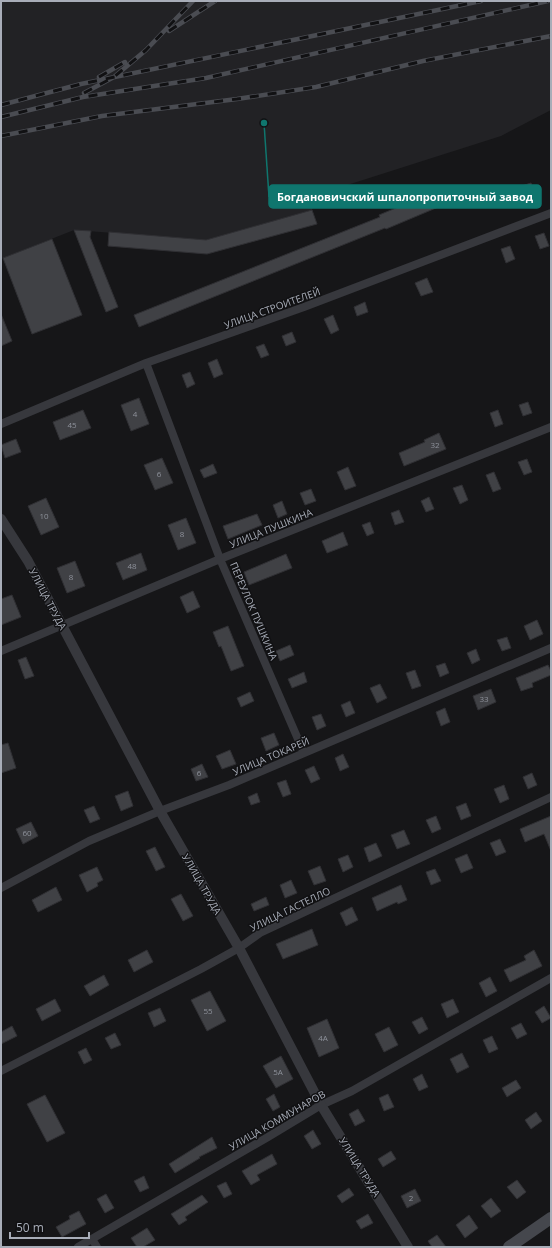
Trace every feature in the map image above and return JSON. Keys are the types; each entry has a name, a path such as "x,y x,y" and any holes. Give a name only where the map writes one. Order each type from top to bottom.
{"main road":[{"path":"509,1247 551,1218"}],"street":[{"name":"УЛИЦА СТРОИТЕЛЕЙ","path":"1,424 146,363 304,307 551,213"},
{"name":"ПЕРЕУЛОК ПУШКИНА","path":"146,363 220,559 304,753"},
{"name":"УЛИЦА ПУШКИНА","path":"1,651 220,559 551,427"},
{"name":"УЛИЦА ТРУДА","path":"1,519 28,561 160,811 239,948 321,1104 408,1247"},
{"name":"УЛИЦА ТОКАРЕЙ","path":"1,888 89,841 160,811 229,785 551,648"},
{"name":"УЛИЦА ГАСТЕЛЛО","path":"1,1071 80,1032 239,948 260,934 551,797"},
{"name":"УЛИЦА КОММУНАРОВ","path":"78,1247 268,1137 321,1104 352,1091 551,978"},
{"path":"92,1239 97,1247"}],"shaded area":[{"path":"1,1 551,1 551,110 501,136 319,194 312,210 206,240 74,230 1,259"}],"building":[{"path":"531,183 536,196 514,204 509,190"},
{"path":"437,191 443,205 139,327 134,315 380,217 379,215"},
{"path":"312,210 317,224 207,254 108,246 109,232 206,240"},
{"path":"74,230 91,231 90,237 118,307 106,312"},
{"path":"544,233 549,246 540,249 535,236"},
{"path":"52,239 82,315 32,334 3,258"},
{"path":"510,246 515,259 506,263 501,249"},
{"path":"427,278 433,292 421,296 415,283"},
{"path":"365,302 368,312 357,316 354,307"},
{"path":"1,314 12,341 1,346"},
{"path":"333,315 339,330 331,334 324,319"},
{"path":"292,332 296,342 286,346 282,336"},
{"path":"264,344 269,355 261,358 256,347"},
{"path":"217,359 223,374 214,378 208,363"},
{"path":"190,372 195,384 187,388 182,375"},
{"path":"139,398 149,424 131,431 121,405"},
{"path":"528,402 532,413 523,416 519,405"},
{"path":"83,410 91,428 60,440 53,422"},
{"path":"498,410 503,424 495,427 490,413"},
{"path":"439,433 446,449 404,466 399,453 425,442 424,440"},
{"path":"16,439 21,452 5,458 1,445"},
{"path":"162,458 173,483 155,490 144,465"},
{"path":"527,459 532,472 524,475 518,462"},
{"path":"213,464 217,473 204,478 200,470"},
{"path":"348,467 356,486 345,490 337,472"},
{"path":"494,472 501,489 493,492 486,475"},
{"path":"462,485 468,500 460,504 453,488"},
{"path":"311,489 316,501 305,505 300,493"},
{"path":"429,497 434,509 426,512 421,501"},
{"path":"46,498 59,527 41,535 28,506"},
{"path":"282,501 287,514 278,518 273,505"},
{"path":"399,510 404,522 395,525 391,513"},
{"path":"257,514 262,525 228,539 223,526"},
{"path":"186,518 196,543 178,550 168,525"},
{"path":"370,522 374,533 367,536 362,525"},
{"path":"343,532 348,545 327,553 322,541"},
{"path":"141,553 147,570 123,580 116,563"},
{"path":"286,554 292,568 249,585 244,572"},
{"path":"75,561 85,586 67,593 57,568"},
{"path":"193,591 200,607 187,613 180,597"},
{"path":"12,595 21,617 1,625 1,599"},
{"path":"537,620 543,634 530,640 524,626"},
{"path":"228,626 244,666 231,671 221,646 219,647 213,632"},
{"path":"507,637 511,648 502,651 497,640"},
{"path":"290,645 294,655 280,661 276,651"},
{"path":"476,649 480,660 472,664 467,653"},
{"path":"26,657 34,676 25,679 18,660"},
{"path":"445,663 449,673 440,677 436,666"},
{"path":"548,665 551,675 532,683 533,687 521,691 516,678"},
{"path":"415,670 421,686 412,689 406,673"},
{"path":"304,672 307,682 292,688 288,679"},
{"path":"380,684 387,698 377,703 370,688"},
{"path":"491,689 496,702 478,710 473,696"},
{"path":"250,692 254,701 241,707 237,698"},
{"path":"350,701 355,713 346,717 341,705"},
{"path":"445,708 450,722 441,726 436,712"},
{"path":"321,714 326,726 317,730 312,717"},
{"path":"274,733 279,745 266,751 261,738"},
{"path":"8,743 16,768 1,773 1,745"},
{"path":"230,750 236,764 222,769 216,756"},
{"path":"343,754 349,767 340,771 335,758"},
{"path":"202,764 208,777 196,781 191,769"},
{"path":"314,766 320,779 311,783 305,770"},
{"path":"532,773 537,785 528,789 523,777"},
{"path":"286,780 291,794 283,797 277,783"},
{"path":"504,785 509,799 500,803 494,789"},
{"path":"128,791 133,806 121,811 115,796"},
{"path":"257,793 260,802 251,805 248,797"},
{"path":"466,803 471,816 461,820 456,807"},
{"path":"94,806 100,819 90,823 84,810"},
{"path":"436,816 441,829 432,833 426,820"},
{"path":"551,816 551,851 544,834 525,842 520,829"},
{"path":"31,822 38,836 23,844 16,829"},
{"path":"404,830 410,844 397,849 391,835"},
{"path":"500,839 506,852 496,856 490,843"},
{"path":"376,843 382,856 369,862 364,848"},
{"path":"155,847 165,867 156,871 146,851"},
{"path":"467,854 473,868 461,873 455,859"},
{"path":"348,855 353,867 343,872 338,859"},
{"path":"320,866 326,881 314,885 308,871"},
{"path":"97,867 103,880 97,883 98,886 87,892 79,875"},
{"path":"435,869 441,881 431,885 426,872"},
{"path":"291,880 297,893 285,898 280,885"},
{"path":"401,885 407,900 398,904 397,902 377,911 372,898"},
{"path":"56,887 62,900 38,912 32,900"},
{"path":"181,894 193,916 183,921 171,899"},
{"path":"266,897 269,905 254,911 251,904"},
{"path":"352,907 358,920 346,926 340,913"},
{"path":"312,929 318,945 283,959 276,944"},
{"path":"147,950 153,962 134,972 128,960"},
{"path":"534,950 542,966 510,982 504,970 526,960 524,956"},
{"path":"104,975 109,985 90,996 84,986"},
{"path":"490,977 497,991 486,997 479,983"},
{"path":"210,991 226,1021 207,1031 191,1000"},
{"path":"55,999 61,1011 42,1021 36,1009"},
{"path":"453,999 459,1012 447,1018 441,1004"},
{"path":"544,1006 551,1018 542,1023 535,1012"},
{"path":"160,1008 166,1021 154,1027 148,1013"},
{"path":"422,1017 428,1029 419,1034 412,1022"},
{"path":"327,1019 339,1048 319,1057 307,1028"},
{"path":"521,1023 527,1034 517,1039 511,1028"},
{"path":"12,1026 17,1036 1,1044 1,1032"},
{"path":"389,1027 398,1045 384,1052 375,1034"},
{"path":"115,1033 121,1045 111,1049 105,1038"},
{"path":"492,1036 498,1049 489,1053 483,1040"},
{"path":"86,1048 92,1060 84,1064 78,1052"},
{"path":"462,1053 469,1067 457,1073 450,1059"},
{"path":"281,1056 293,1079 276,1088 263,1066"},
{"path":"422,1074 428,1087 419,1091 413,1079"},
{"path":"516,1080 521,1088 507,1097 502,1088"},
{"path":"274,1094 280,1107 273,1111 266,1099"},
{"path":"388,1094 394,1107 384,1111 379,1098"},
{"path":"45,1095 65,1133 47,1142 27,1104"},
{"path":"358,1109 365,1121 355,1126 349,1114"},
{"path":"536,1112 542,1121 531,1129 525,1120"},
{"path":"313,1130 321,1144 312,1149 304,1136"},
{"path":"212,1137 217,1148 199,1157 200,1158 175,1173 169,1164"},
{"path":"391,1151 396,1159 383,1167 378,1159"},
{"path":"272,1154 277,1164 257,1175 260,1180 251,1185 242,1171"},
{"path":"144,1176 149,1188 140,1192 134,1181"},
{"path":"517,1180 526,1192 517,1199 507,1187"},
{"path":"226,1182 232,1194 224,1198 217,1186"},
{"path":"349,1188 354,1195 342,1203 337,1196"},
{"path":"415,1189 421,1201 407,1208 401,1196"},
{"path":"106,1194 114,1208 105,1213 97,1199"},
{"path":"202,1195 208,1202 185,1217 187,1220 179,1225 171,1214"},
{"path":"491,1198 501,1211 491,1218 481,1206"},
{"path":"79,1211 86,1224 62,1237 56,1227 70,1219 69,1216"},
{"path":"368,1214 373,1223 361,1229 356,1221"},
{"path":"469,1215 478,1228 465,1238 456,1225"},
{"path":"147,1228 155,1240 143,1247 137,1247 131,1238"},
{"path":"437,1235 446,1247 432,1247 428,1241"}],"railway":[{"path":"84,93 114,77 146,50 193,1"},
{"path":"169,31 215,1"},
{"path":"1,105 81,84 481,1"},
{"path":"1,117 83,97 206,78 548,1"},
{"path":"1,136 102,116 237,99 316,87 423,61 551,36"},
{"path":"99,77 125,62"}],"place":[{"name":"Богдановичский шпалопропиточный завод","path":"264,123"}]}
